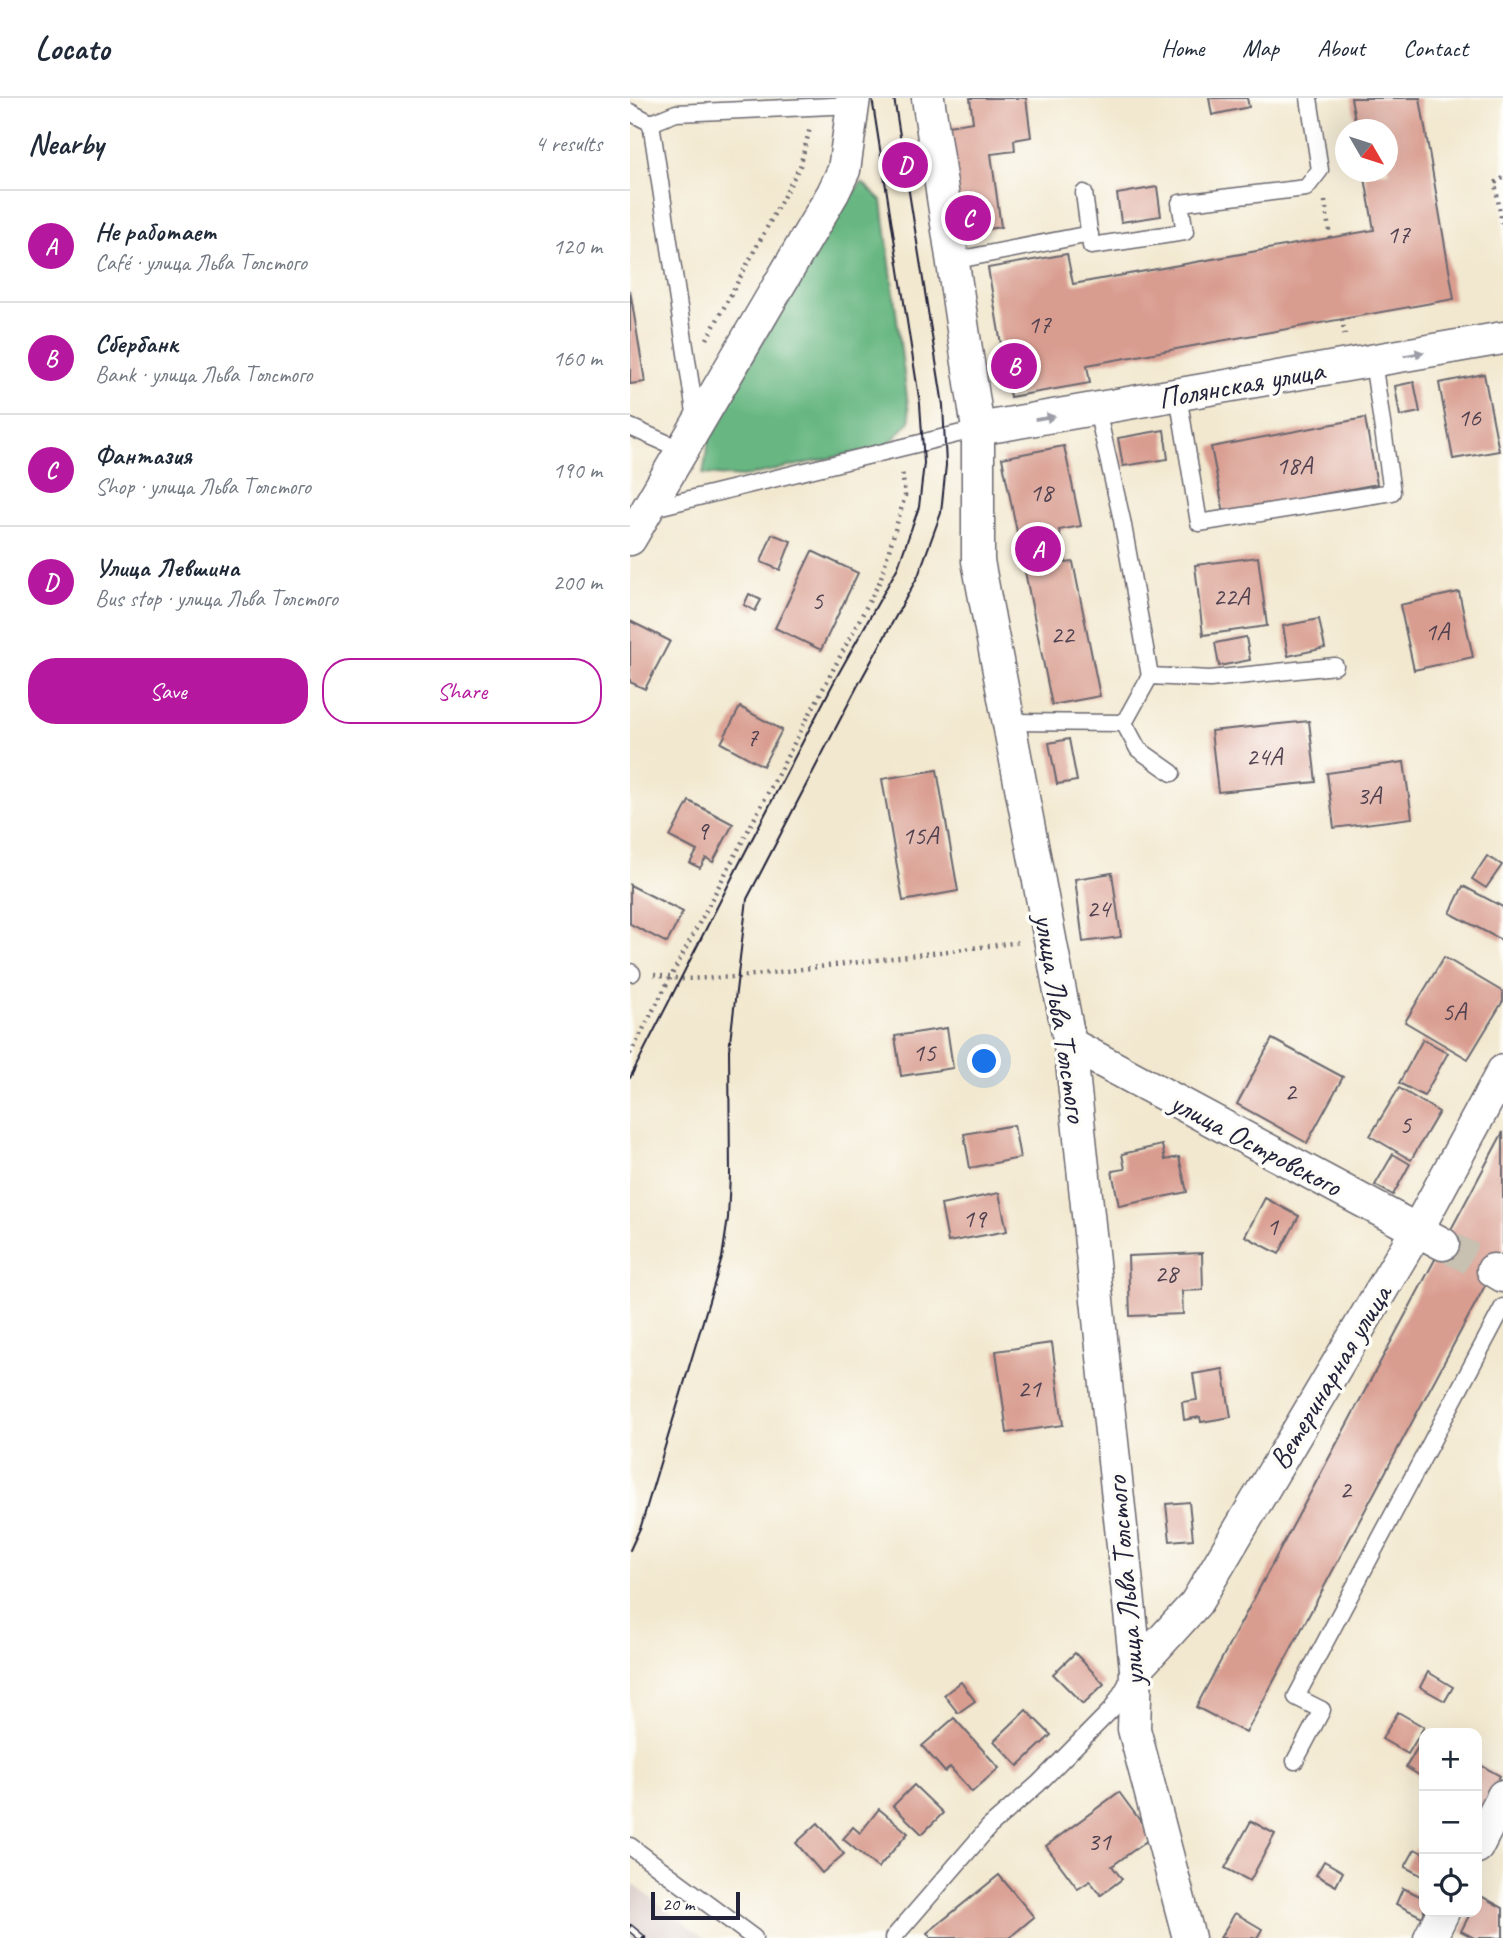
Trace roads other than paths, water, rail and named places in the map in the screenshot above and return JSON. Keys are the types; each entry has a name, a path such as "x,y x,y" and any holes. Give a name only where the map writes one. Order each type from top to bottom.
{"street":[{"name":"улица Льва Толстого","path":"928,98 978,429 978,561 1070,1044 1136,1669 1134,1729 1189,1938"},
{"path":"630,539 833,194 844,170 854,102"},
{"name":"Полянская улица","path":"978,429 1503,338"},
{"name":"улица Островского","path":"1070,1044 1430,1237"},
{"name":"Ветеринарная улица","path":"1136,1669 1196,1603 1430,1237 1503,1071"},
{"path":"1482,1837 1503,1796"},
{"path":"1430,1938 1440,1917"}],"lane":[{"path":"1084,193 1091,246 1185,232 1180,203 1307,188 1321,170 1309,98"},
{"path":"630,112 651,123 676,113 816,107 854,102"},
{"path":"630,427 689,437 689,373 651,123"},
{"path":"952,261 1090,234"},
{"path":"1178,395 1199,523 1392,492 1373,362"},
{"path":"1097,410 1122,520 1150,676 1124,723"},
{"path":"647,510 978,429"},
{"path":"1150,676 1210,679 1335,666"},
{"path":"1008,722 1124,723"},
{"path":"1124,723 1138,749 1172,773"},
{"path":"1294,1761 1322,1710 1296,1697 1503,1307"},
{"path":"893,1938 989,1828 1038,1784 1112,1709 1136,1669"},
{"path":"630,1846 754,1938"}],"tunnel":[{"path":"1443,1244 1493,1270"}],"tram line":[{"path":"630,1078 836,678 898,567 919,507 924,463 920,404 872,98"},
{"path":"630,1550 641,1526 722,1258 728,1218 730,1175 729,1050 747,899 918,576 941,513 946,465 943,405 894,98"}],"railway":[{"path":"630,1928 642,1938"}],"place":[{"name":"Улица Левшина","path":"905,165"},
{"name":"Фантазия","path":"968,218"},
{"name":"Сбербанк","path":"1014,366"},
{"name":"Не работает","path":"1038,549"}]}
